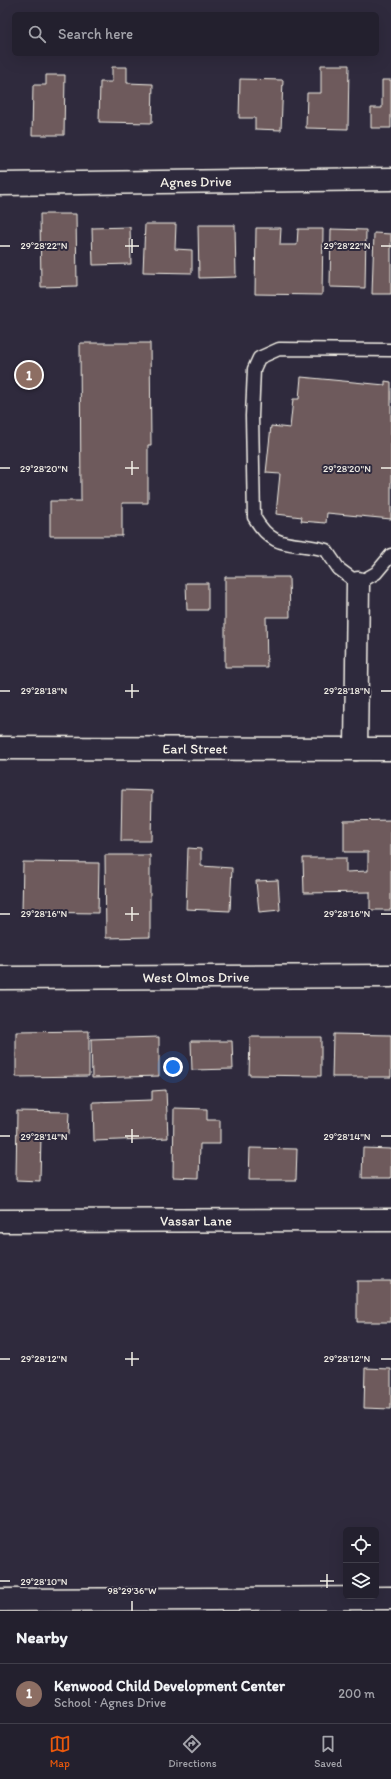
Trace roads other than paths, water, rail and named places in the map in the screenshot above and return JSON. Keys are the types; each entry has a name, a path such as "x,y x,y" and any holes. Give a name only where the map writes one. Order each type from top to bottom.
{"street":[{"name":"Agnes Drive","path":"0,184 391,179"},
{"path":"356,748 358,583"},
{"name":"Earl Street","path":"0,748 391,749"},
{"name":"West Olmos Drive","path":"0,978 391,976"},
{"name":"Vassar Lane","path":"0,1221 391,1220"},
{"path":"0,1600 276,1604 391,1598"}],"lane":[{"path":"391,350 279,349 259,358 254,369 252,416 254,517 261,530 275,541 326,550 339,569 358,583 376,573 391,555"}],"place":[{"name":"Kenwood Child Development Center","path":"29,375"}]}
